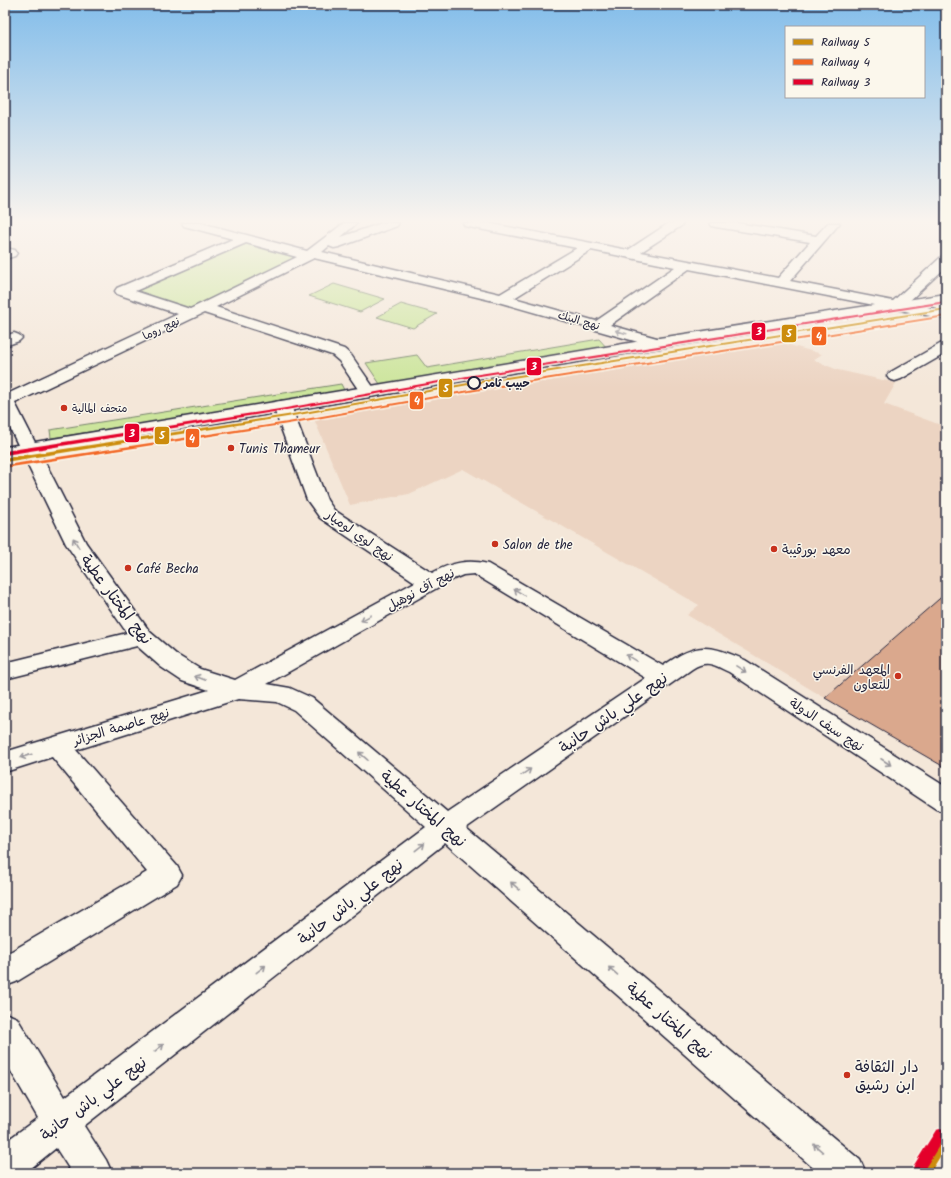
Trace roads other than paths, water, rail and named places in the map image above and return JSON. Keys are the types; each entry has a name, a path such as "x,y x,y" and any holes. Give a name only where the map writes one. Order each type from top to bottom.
{"street":[{"path":"153,278 122,291 338,352 368,391"},
{"name":"نهج روما","path":"5,401 197,311 264,278"},
{"name":"نهج البنك","path":"413,278 502,299 658,343"},
{"path":"502,299 537,278"},
{"path":"598,326 666,278"},
{"path":"756,278 946,315"},
{"path":"781,283 785,278"},
{"path":"896,306 926,278"},
{"path":"5,453 658,343 946,298"},
{"path":"895,376 946,347"},
{"name":"نهج المختار عطية","path":"5,401 76,544 142,637 169,660 191,675 237,690 282,694 303,704 848,1173"},
{"name":"نهج لوي لوميار","path":"282,406 317,500 327,514 341,525 431,582"},
{"name":"نهج آف نوهيل","path":"237,690 431,582 458,568 469,566 480,569 664,678"},
{"path":"5,671 142,637"},
{"name":"نهج علي باش حانبة","path":"5,1165 446,827 664,678 693,656 706,654"},
{"name":"نهج سيف الدولة","path":"706,654 718,656 737,666 946,801"},
{"name":"نهج عاصمة الجزائر","path":"5,762 237,690"},
{"path":"5,972 167,875 58,746"},
{"path":"5,1029 61,1123 93,1173"}],"rail line":[{"name":"3","path":"5,453 286,409 473,376 945,302"},
{"name":"5","path":"5,460 287,416 474,383 946,309"},
{"name":"4","path":"6,467 288,423 475,390 946,316"},
{"name":"3","path":"918,1169 940,1134"},
{"name":"5","path":"924,1173 946,1138"}],"place":[{"name":"حبيب ثامر","path":"474,383"},
{"name":"متحف المالية","path":"64,408"},
{"name":"Tunis Thameur","path":"231,448"},
{"name":"Salon de the","path":"495,544"},
{"name":"معهد بورقيبة","path":"774,549"},
{"name":"Café Becha","path":"128,568"},
{"name":"المعهد الفرنسي للتعاون","path":"898,676"},
{"name":"دار الثقافة ابن رشيق","path":"847,1075"}]}
